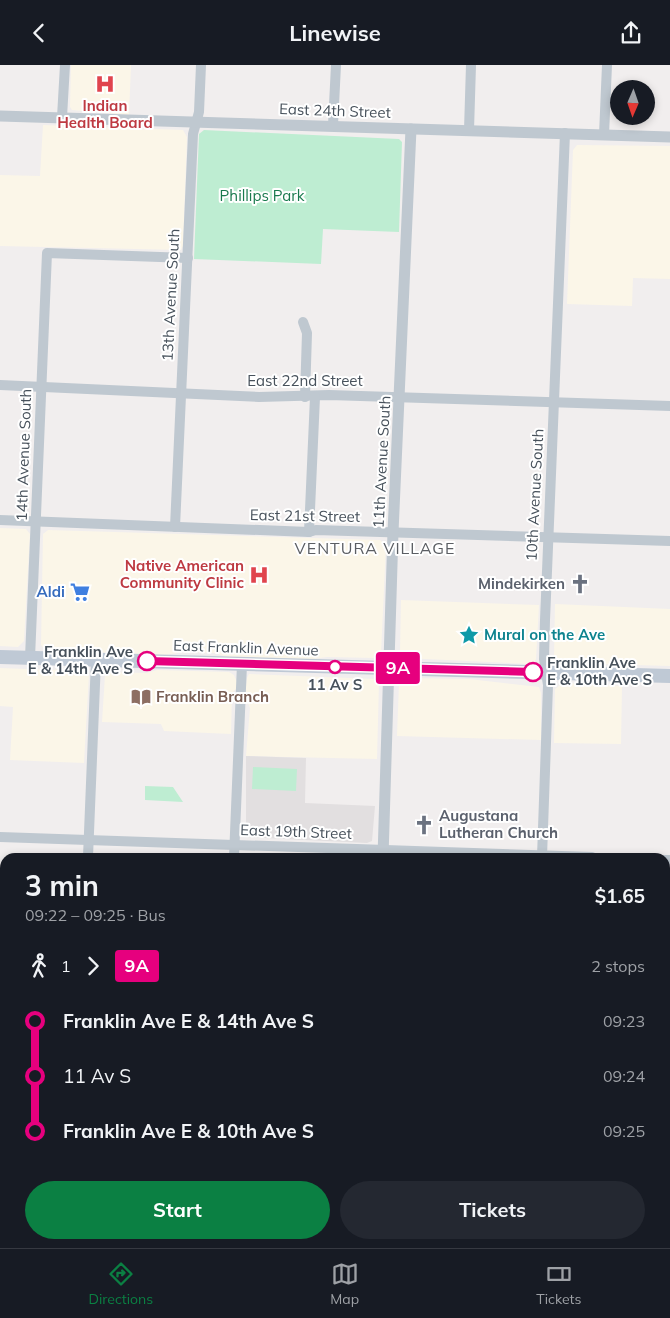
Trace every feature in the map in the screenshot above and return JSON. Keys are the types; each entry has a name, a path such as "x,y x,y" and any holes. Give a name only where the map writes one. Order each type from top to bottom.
{"main road":[{"name":"East Franklin Avenue","path":"0,657 670,676"}],"street":[{"path":"62,117 65,65"},
{"name":"13th Avenue South","path":"176,527 193,133 198,112 201,65"},
{"path":"333,125 336,65"},
{"path":"469,130 472,65"},
{"path":"604,135 607,65"},
{"name":"East 24th Street","path":"0,115 670,137"},
{"name":"11th Avenue South","path":"383,853 393,532 411,129"},
{"name":"10th Avenue South","path":"542,853 548,693 545,673 548,538 565,133"},
{"name":"14th Avenue South","path":"30,657 47,253 188,257"},
{"path":"303,322 307,333 310,397 310,532"},
{"name":"East 22nd Street","path":"0,385 181,393 670,406"},
{"name":"East 21st Street","path":"0,520 310,532 316,530 670,541"},
{"path":"88,853 96,659"},
{"path":"234,853 242,664"},
{"name":"East 19th Street","path":"0,837 235,845 367,853"}],"shaded area":[{"path":"71,65 131,65 129,115 72,110 70,107"},
{"path":"43,125 183,130 187,137 183,246 181,250 0,246 0,175 40,176"},
{"path":"577,145 670,146 670,279 633,278 632,306 567,304 573,150"},
{"path":"0,528 26,529 30,534 24,641 18,647 0,646"},
{"path":"48,530 380,540 386,545 381,653 375,658 327,657 312,659 226,657 215,653 184,652 165,655 45,650 41,645 43,534"},
{"path":"401,600 539,605 536,659 534,663 530,664 404,658 400,653"},
{"path":"555,604 670,609 670,666 561,663 554,660"},
{"path":"0,668 53,670 63,668 86,671 89,674 84,763 10,760 13,707 0,706"},
{"path":"157,670 229,672 234,675 237,688 232,693 231,734 164,731 161,724 102,722 105,675 109,672 146,673"},
{"path":"249,674 376,679 379,682 377,759 246,756 250,708 245,695"},
{"path":"406,678 469,679 539,687 541,693 541,740 397,736 399,683"},
{"path":"563,683 622,686 621,744 554,743 555,689"},
{"path":"246,756 306,758 305,803 375,806 372,841 367,843 246,837"}],"green space":[{"name":"Phillips Park","path":"204,130 399,139 402,142 399,232 323,229 321,264 194,259 199,134"},
{"path":"253,767 297,769 296,791 252,789"},
{"path":"145,786 173,787 183,802 145,800"}],"bus line":[{"name":"9A","path":"147,661 533,672"}],"place":[{"name":"Indian Health Board","path":"105,84"},
{"name":"Native American Community Clinic","path":"259,575"},
{"name":"Mindekirken","path":"580,584"},
{"name":"Aldi","path":"80,592"},
{"name":"Mural on the Ave","path":"469,635"},
{"name":"Franklin Ave E & 14th Ave S","path":"147,661"},
{"name":"11 Av S","path":"335,667"},
{"name":"Franklin Ave E & 10th Ave S","path":"533,672"},
{"name":"Franklin Branch","path":"141,697"},
{"name":"Augustana Lutheran Church","path":"424,825"}],"district":[{"name":"VENTURA VILLAGE","path":"375,548"}]}
